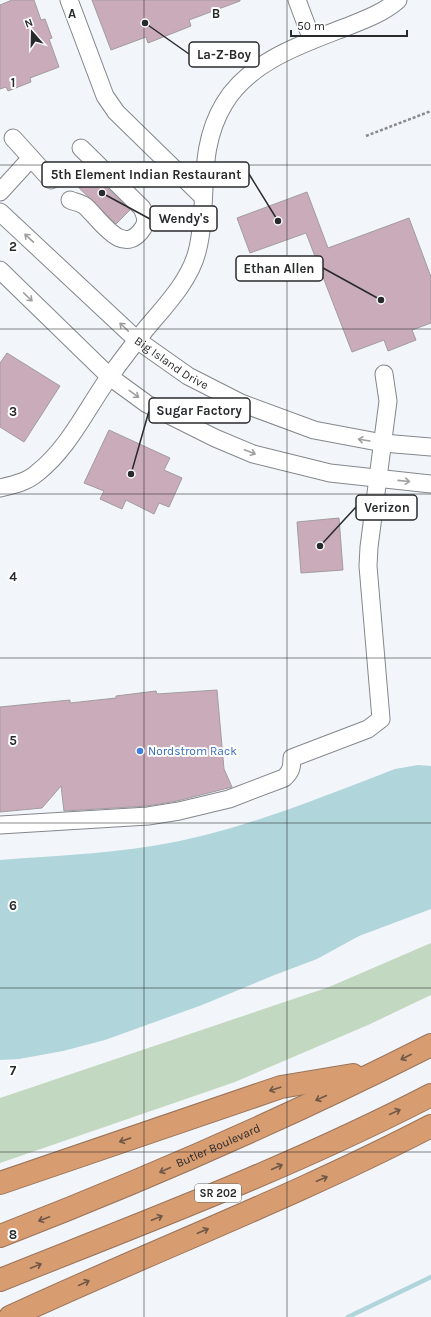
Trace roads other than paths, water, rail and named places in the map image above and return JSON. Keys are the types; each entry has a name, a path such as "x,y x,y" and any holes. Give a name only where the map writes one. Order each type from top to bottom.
{"highway":[{"name":"Butler Boulevard","path":"0,1236 145,1179 382,1070 431,1045"},
{"path":"0,1183 281,1087 382,1070"},
{"name":"SR 202","path":"0,1280 211,1196 330,1143 431,1095"},
{"path":"10,1317 98,1276 333,1174 431,1126"}],"street":[{"path":"69,0 105,96 116,112 202,196"},
{"path":"297,0 312,40"},
{"path":"0,488 16,484 37,474 66,442 110,377 137,340 177,291 188,274 197,253 206,158 213,124 237,86 253,72 312,40 371,18 398,0"},
{"path":"13,138 51,180"},
{"path":"70,200 84,205 112,234 121,240 131,238 140,232 145,224 146,217 142,208 81,148"},
{"path":"0,192 31,158"},
{"name":"Big Island Drive","path":"0,212 137,340 188,376 241,403 314,430 383,443 431,447"},
{"path":"0,270 110,377 147,404 215,438 253,454 330,473 431,484"},
{"path":"0,825 148,816 179,811 229,799 284,778 290,773 292,758 376,724 381,719 368,566 369,547 388,401 384,374"}],"water":[{"path":"418,765 431,766 431,909 359,936 317,959 202,1005 105,1040 63,1051 19,1059 0,1060 0,860 114,851 152,846 214,833 275,814 395,769"}],"waterway":[{"path":"348,1317 431,1277"}],"place":[{"name":"La-Z-Boy","path":"145,23"},
{"name":"Wendy's","path":"102,193"},
{"name":"5th Element Indian Restaurant","path":"278,221"},
{"name":"Ethan Allen","path":"381,300"},
{"name":"Sugar Factory","path":"131,474"},
{"name":"Verizon","path":"320,546"},
{"name":"Nordstrom Rack","path":"140,751"}]}
